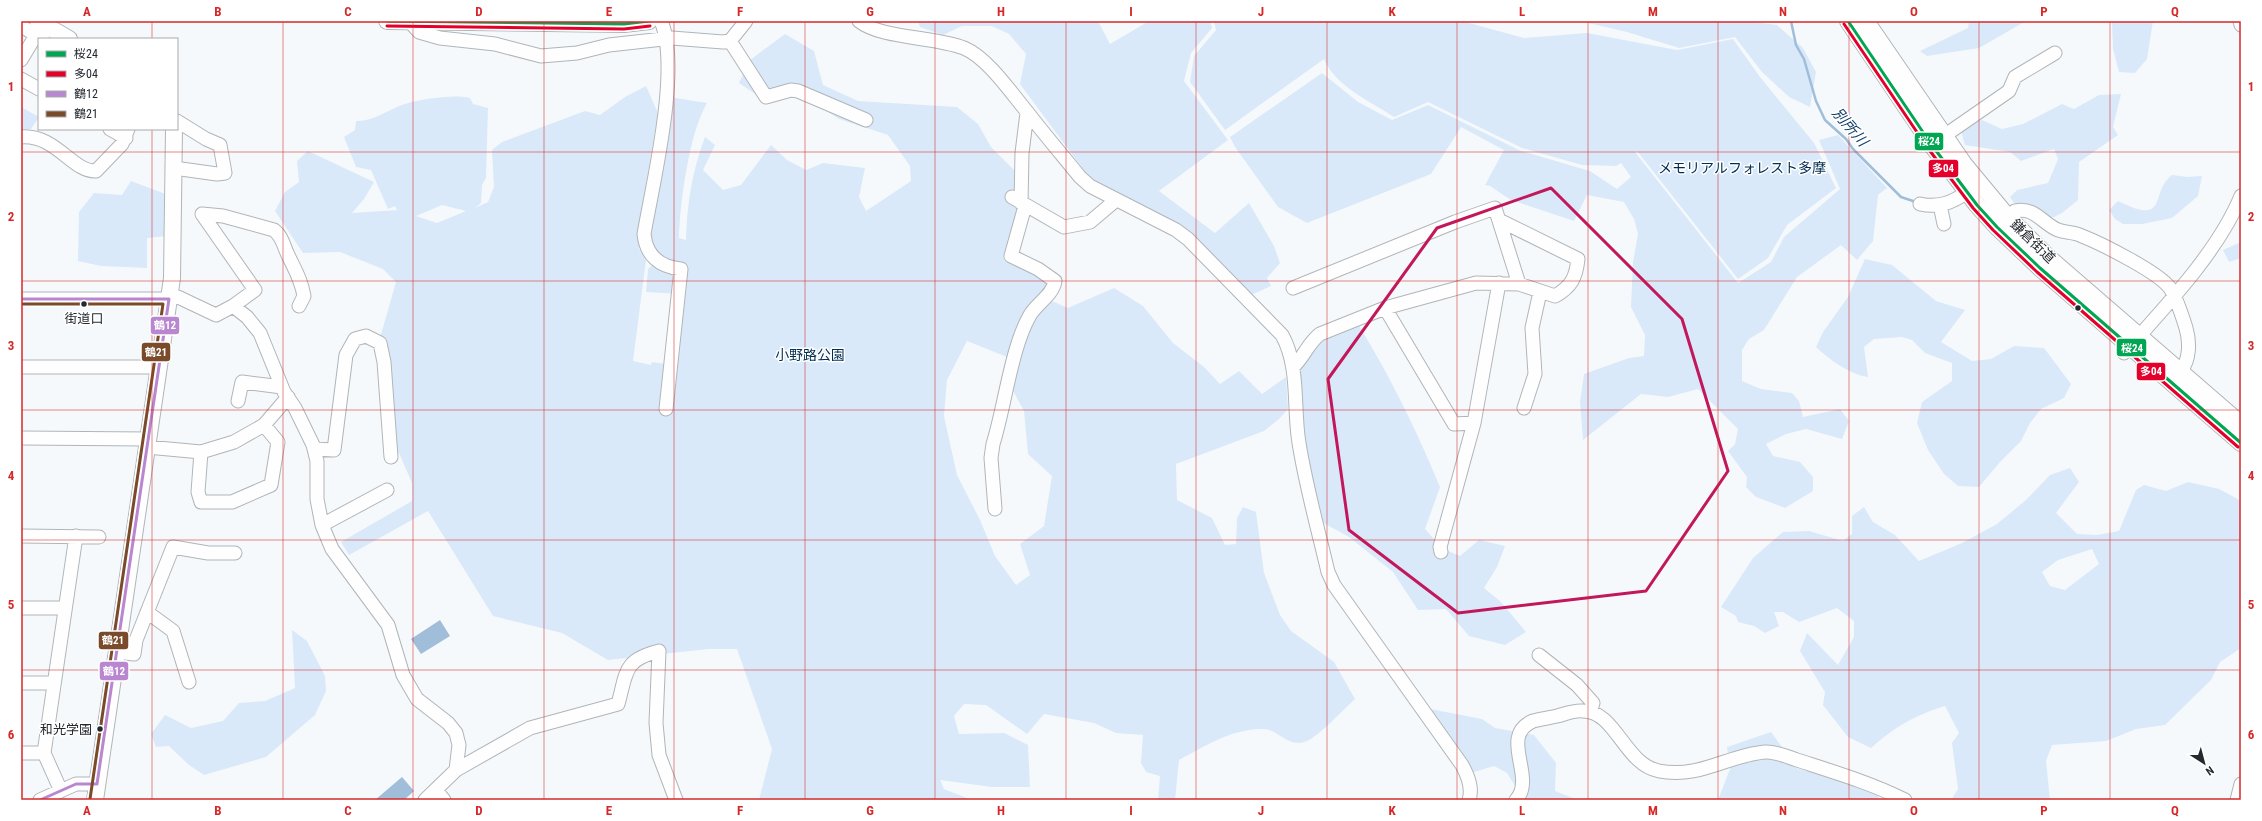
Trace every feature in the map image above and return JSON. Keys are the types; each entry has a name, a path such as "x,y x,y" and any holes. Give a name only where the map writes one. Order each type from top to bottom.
{"main road":[{"path":"388,21 624,24 649,21"},
{"name":"鎌倉街道","path":"1848,21 1931,144 1967,192 2002,222 2048,257 2185,401 2241,443"},
{"name":"鎌倉街道","path":"1866,21 1944,136 1969,170 2002,222"},
{"path":"39,32 65,38"},
{"path":"95,800 172,278 174,130"},
{"name":"鎌倉街道","path":"2131,345 2181,371 2241,424"}],"street":[{"path":"409,21 419,32 440,38 495,44 541,56 577,53 609,46 667,40 672,38 723,42 730,41 746,21"},
{"path":"661,21 667,40 667,100 644,234 646,248 657,261 672,268 680,269 666,409"},
{"path":"859,21 879,32 947,42 966,49 992,72 1080,177 1090,186 1116,200 1132,206 1164,222 1188,239 1282,335 1288,346 1293,367 1299,442 1328,572 1334,585 1462,765 1470,780 1471,794 1469,800"},
{"path":"2240,21 2241,25"},
{"path":"21,26 39,32 21,60"},
{"path":"730,41 766,97 791,90 798,91 866,120"},
{"path":"1944,136 2010,91 2015,77 2055,53"},
{"path":"21,79 38,88"},
{"path":"995,508 991,458 993,444 1018,342 1030,314 1054,287 1055,281 1038,269 1011,256 1019,202 1022,153 1027,113"},
{"path":"174,168 217,174 225,173 220,145 206,140 178,122"},
{"path":"21,137 33,136 56,146 88,171 96,171 127,133 114,130"},
{"path":"1920,204 1934,207 1955,201 1967,192"},
{"path":"2131,345 2221,236 2241,196"},
{"path":"1019,202 1064,227 1090,222 1116,200"},
{"path":"1940,205 1944,224"},
{"path":"1293,288 1455,222 1495,208 1519,284"},
{"path":"2002,222 2015,211 2026,211 2036,214 2058,230 2081,235 2132,260 2164,283 2173,296 2184,323 2189,345 2186,364 2181,371"},
{"path":"21,299 169,299 179,297 216,315 233,306 255,290 202,214 223,216 274,230 280,235 301,278 304,296 299,306"},
{"path":"1293,367 1299,362 1312,340 1320,334 1385,308 1476,283 1519,284 1555,296 1567,289 1577,272 1578,259 1499,220"},
{"path":"1441,552 1440,547 1474,423 1499,283"},
{"path":"1524,408 1535,374 1532,328 1540,292"},
{"path":"233,306 247,317 260,332 285,392 304,425 314,449 317,461 318,499 322,525 332,549 388,625 403,674 417,699 448,723 456,733 459,746 456,770"},
{"path":"1385,308 1454,424 1474,423"},
{"path":"314,449 334,450 346,355 355,338 366,336 380,343 384,362 391,457"},
{"path":"21,367 159,367"},
{"path":"238,402 242,382 285,392"},
{"path":"21,438 148,443 201,452 234,442 264,425 285,392"},
{"path":"201,452 198,492 202,502 232,502 271,485 278,442 264,425"},
{"path":"322,525 387,490"},
{"path":"21,536 99,537"},
{"path":"61,791 44,753 76,536"},
{"path":"117,652 134,654 136,640 173,547 208,553 235,553"},
{"path":"21,608 65,608"},
{"path":"147,612 173,631 189,682"},
{"path":"425,800 456,770 530,728 618,704 628,667 637,659 659,651 656,722 659,755 676,800"},
{"path":"1538,656 1577,685 1593,703 1590,712"},
{"path":"21,683 54,684"},
{"path":"1516,800 1523,783 1517,748 1518,735 1521,730 1533,721 1578,711 1590,712 1608,723 1638,761 1658,771 1675,772 1707,769 1734,759 1767,752 1845,775 1887,796 1905,800"},
{"path":"21,753 44,753"},
{"path":"40,800 83,782 98,784"},
{"path":"2237,800 2241,784"},
{"path":"436,790 444,800"}],"highlighted area":[{"path":"1551,188 1682,319 1728,471 1646,591 1458,613 1349,530 1328,379 1437,228"}],"green space":[{"path":"918,21 1098,21 1110,44 1149,21 1210,21 1212,28 1191,53 1184,81 1228,140 1159,191 1215,233 1249,203 1274,246 1280,263 1267,278 1271,286 1251,295 1202,243 1163,225 1094,184 1020,84 1026,54 1009,34 992,26 962,26 943,35 920,27"},
{"name":"メモリアルフォレスト多摩","path":"1214,21 1462,21 1524,38 1587,33 1677,50 1733,39 1760,77 1814,143 1836,188 1787,225 1768,258 1738,279 1637,151 1635,152 1738,283 1771,262 1784,237 1840,189 1819,140 1838,135 1887,188 1878,195 1873,241 1857,260 1841,245 1797,277 1764,330 1749,339 1742,350 1742,381 1761,389 1792,393 1799,401 1803,417 1840,409 1849,421 1842,439 1806,429 1786,434 1766,444 1773,456 1800,462 1813,477 1813,491 1785,508 1756,497 1746,487 1747,477 1728,451 1735,444 1738,429 1698,389 1668,397 1641,394 1583,440 1580,402 1584,374 1629,358 1644,356 1645,335 1631,307 1633,262 1638,234 1634,219 1624,202 1587,195 1574,221 1511,200 1490,186 1485,185 1504,150 1461,127 1431,174 1307,223 1278,207 1235,147 1230,137 1322,73 1358,102 1392,120 1428,105 1521,151 1590,171 1617,189 1631,177 1621,163 1616,166 1582,165 1522,148 1428,102 1394,117 1364,99 1345,85 1329,69 1324,59 1225,130 1190,82 1194,56 1216,30"},
{"path":"1580,21 1745,21 1777,25 1803,48 1816,72 1810,107 1789,97 1762,72 1735,37 1679,48 1627,32"},
{"path":"1969,21 2026,21 1979,48 1927,56 1920,51 1968,28"},
{"path":"2112,21 2153,21 2147,59 2135,73 2119,72 2113,49"},
{"name":"小野路公園","path":"785,34 814,51 823,85 858,101 957,107 978,124 991,147 1016,172 1017,222 1004,258 1036,273 1049,282 1040,296 1068,308 1114,288 1143,306 1173,343 1204,367 1220,384 1239,371 1262,394 1286,377 1288,409 1279,419 1264,431 1176,464 1177,500 1212,518 1225,545 1236,544 1237,518 1243,507 1256,512 1264,573 1280,615 1291,631 1334,662 1355,699 1318,734 1307,741 1300,743 1288,740 1273,732 1262,729 1240,732 1219,739 1179,760 1175,800 1158,800 1160,776 1146,772 1141,763 1143,735 1116,733 1094,723 1044,714 1027,734 986,705 964,704 954,716 959,734 1004,733 1028,745 1030,787 992,787 940,780 944,789 972,800 759,800 772,749 737,649 708,649 608,660 562,633 493,616 428,511 349,555 341,542 412,501 412,483 399,453 391,457 380,338 396,282 383,269 340,252 303,253 275,211 285,192 299,182 297,161 308,151 374,182 364,199 352,213 397,210 395,206 388,209 371,170 356,167 344,137 355,130 356,121 362,121 375,117 405,104 420,100 438,98 470,98 473,104 488,108 486,178 482,185 481,203 475,208 488,202 494,187 492,150 502,142 585,111 600,115 625,97 646,86 658,113 638,233 639,249 646,260 633,361 651,365 652,362 672,365 681,294 646,292 648,269 653,264 643,251 663,96 707,103 695,132 690,150 681,206 679,238 686,240 691,188 700,150 705,137 715,145 703,170 723,190 741,185 771,145 787,160 806,170 823,163 865,168 859,197 866,211 911,181 910,166 888,135 839,119 804,97 764,100 739,83 750,60","holes":["442,205 466,211 437,223 416,216","967,341 1007,357 1005,376 1024,411 1028,454 1052,476 1044,526 1020,544 1030,575 1016,585 995,556 980,520 957,475 944,416 947,380"]},
{"path":"2121,94 2113,127 2118,135 2079,162 2078,200 2062,213 2054,217 2047,217 2032,207 2014,203 2010,197 2017,190 2048,183 2058,159 2054,149 2021,161 2010,152 1965,145 1960,128 1982,120 2002,129 2023,124 2062,104 2074,109 2099,95"},
{"path":"21,107 38,116 38,118 31,129 21,130"},
{"path":"2172,175 2187,177 2202,176 2198,196 2172,218 2142,224 2123,224 2115,219 2109,210 2118,201 2134,208 2145,210 2152,209 2156,204 2165,182"},
{"path":"131,181 168,195 167,236 147,238 147,268 101,266 78,261 79,212 94,193 122,195"},
{"path":"2241,242 2241,258 2229,262 2223,250"},
{"path":"1865,259 1892,265 1936,301 1965,310 1941,342 1972,361 1991,359 2014,346 2044,348 2071,384 2064,398 2041,409 2030,423 2021,441 2000,462 1979,487 1958,486 1944,474 1928,450 1917,423 1922,402 1952,381 1952,363 1925,353 1912,340 1902,337 1874,339 1864,347 1868,377 1854,373 1840,366 1816,347 1823,332 1848,297"},
{"path":"1358,324 1402,404 1440,487 1425,529 1443,549 1460,556 1479,540 1505,546 1497,567 1484,588 1501,602 1526,632 1505,645 1469,636 1446,609 1418,610 1393,572 1349,537 1320,521 1305,436 1298,372 1314,344"},
{"path":"2070,468 2079,482 2056,513 2077,534 2097,535 2119,531 2136,490 2144,485 2166,491 2188,482 2219,489 2238,499 2241,503 2241,648 2220,662 2211,680 2165,725 2136,729 2106,741 2052,745 2046,761 2050,800 1951,800 1958,789 1952,743 1959,733 1945,706 1924,713 1906,722 1871,748 1848,737 1823,705 1825,692 1800,651 1807,633 1838,665 1854,637 1854,621 1837,608 1799,622 1783,612 1774,612 1779,626 1765,633 1754,626 1738,622 1736,616 1721,607 1753,558 1783,532 1809,531 1843,541 1852,534 1852,516 1864,507 1873,522 1895,535 1919,561 1962,543 1997,524 2026,500 2050,475","holes":["2092,549 2099,564 2065,590 2050,586 2042,572 2058,560"]},
{"path":"292,630 307,641 325,676 326,691 315,715 266,757 204,775 189,765 169,746 156,747 151,734 165,715 191,728 223,721 239,703 265,701 295,688"},
{"path":"1425,708 1482,719 1495,728 1534,735 1556,763 1555,791 1578,800 1512,800 1515,786 1507,773 1494,766 1471,773"},
{"path":"1771,732 1798,769 1841,779 1881,792 1877,800 1718,800 1730,769 1727,747"}],"water":[{"path":"440,620 450,636 421,654 411,639"},
{"path":"402,777 414,791 404,800 375,800"}],"waterway":[{"name":"別所川","path":"1791,21 1796,45 1804,59 1816,101 1825,120 1846,139 1853,149 1901,197 1916,202"}],"transit line":[{"name":"桜24","path":"387,21 624,24 649,21"},
{"name":"桜24","path":"1848,21 1931,144 1977,205 1997,227 2040,268 2241,443"},
{"name":"多04","path":"1844,24 1927,147 1973,208 1993,230 2037,272 2238,447"},
{"name":"多04","path":"387,26 624,29 650,26"},
{"name":"鶴12","path":"21,299 169,299 97,784 76,784 40,800"},
{"name":"鶴21","path":"21,304 163,304 90,799"}],"place":[{"name":"街道口","path":"84,304"},
{"name":"和光学園","path":"100,729"}]}
